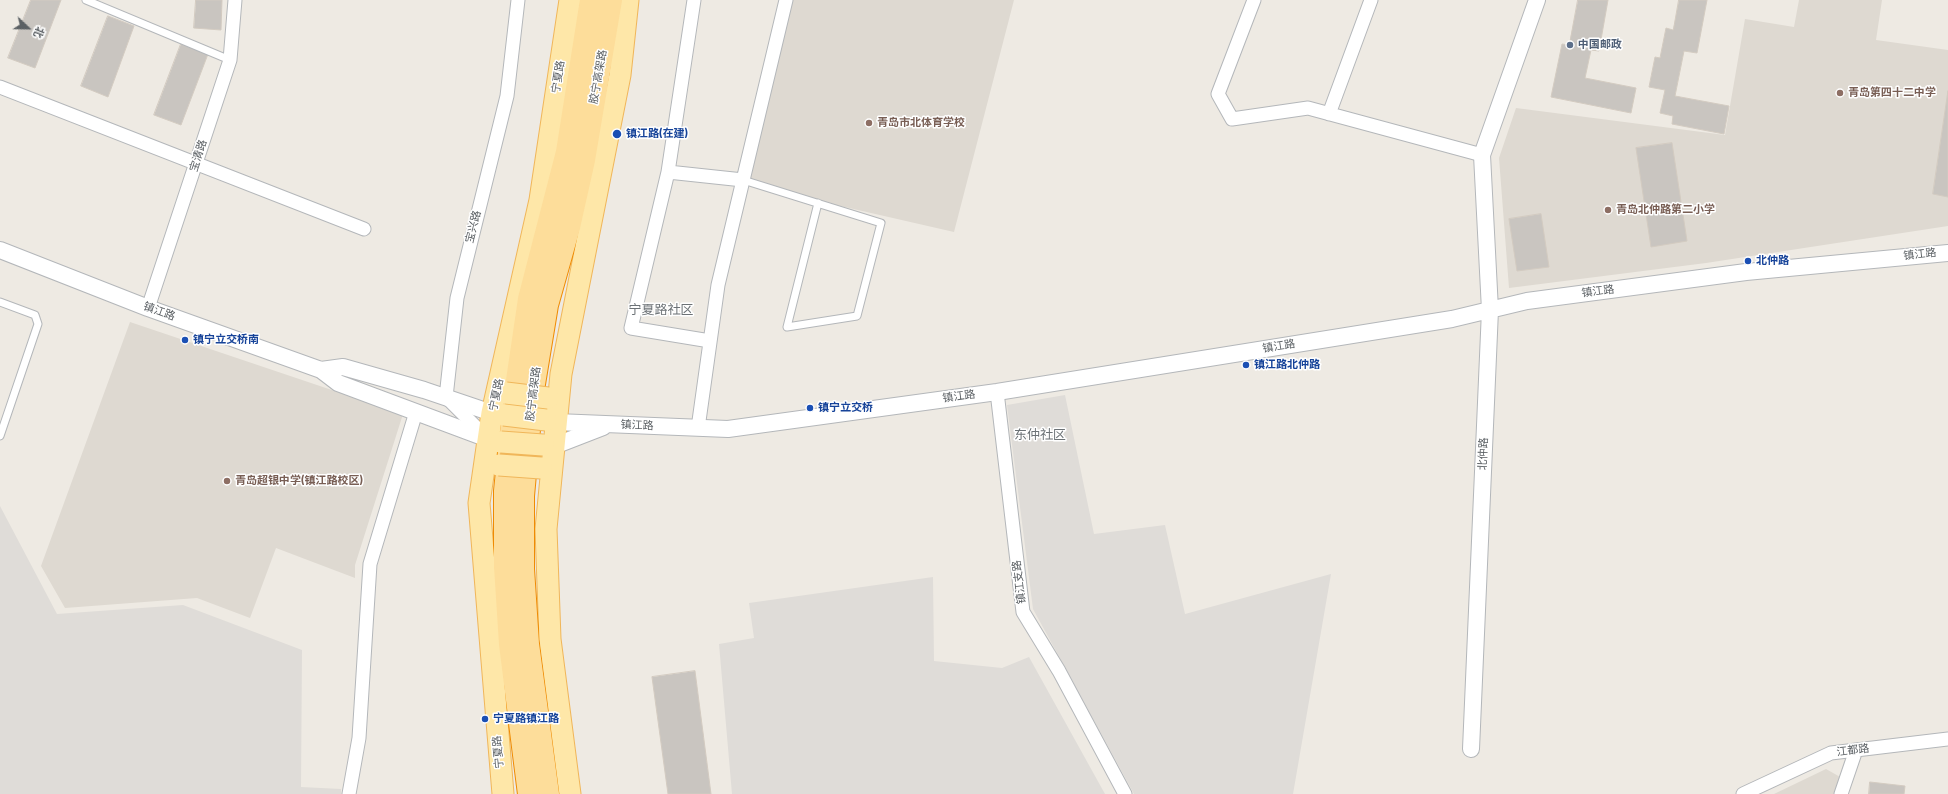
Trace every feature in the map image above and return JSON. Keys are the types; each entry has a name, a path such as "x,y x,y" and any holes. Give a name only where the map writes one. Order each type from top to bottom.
{"highway":[{"name":"胶宁高架路","path":"529,794 510,644 505,566 505,491 515,394 529,299 567,152 591,0"},
{"name":"胶宁高架路","path":"548,794 528,644 523,569 523,496 532,396 547,305 569,227 584,160 611,0"}],"main road":[{"name":"宁夏路","path":"503,794 479,503 491,470 498,414 540,200 570,0"},
{"path":"570,794 550,639 546,529 546,474 548,446 554,394 620,75 628,0"},
{"path":"503,387 554,394"},
{"name":"镇江路","path":"498,414 551,421"},
{"name":"镇江路","path":"495,441 548,446"},
{"path":"491,470 546,474"}],"street":[{"name":"宝清路","path":"148,308 230,60 235,0"},
{"name":"宝兴路","path":"446,397 457,298 507,96 518,0"},
{"path":"694,0 668,172 631,328 710,341"},
{"path":"698,428 718,285 786,0"},
{"path":"1254,0 1218,94 1232,119 1308,108 1482,155"},
{"path":"1329,114 1371,0"},
{"name":"北仲路","path":"1471,749 1490,310 1482,155 1537,0"},
{"path":"0,87 364,230"},
{"path":"668,172 744,180"},
{"name":"镇江路","path":"0,250 148,308 321,370 338,384 495,441"},
{"name":"镇江路","path":"551,421 608,425 728,429 997,392 1452,319 1527,301 1746,272 1948,253"},
{"name":"镇江路","path":"321,370 343,367 498,414"},
{"name":"镇江支路","path":"997,392 1023,612 1060,671 1125,794"},
{"path":"446,397 495,441"},
{"path":"349,794 358,738 370,564 416,412"},
{"name":"镇江路","path":"548,446 608,425"},
{"name":"江都路","path":"1743,794 1831,753 1948,738"},
{"path":"1841,794 1856,750"}],"lane":[{"path":"86,0 230,60"},
{"path":"744,180 818,203 881,223 857,316 787,328 818,203"},
{"path":"0,302 35,315 38,324 0,436"}],"shaded area":[{"name":"青岛市北体育学校","path":"784,0 1014,0 954,232 740,183"},
{"name":"青岛第四十二中学","path":"1799,0 1882,0 1876,40 1948,50 1948,226 1706,263 1509,288 1499,158 1516,108 1725,135 1745,19 1794,27"},
{"name":"青岛超银中学(镇江路校区)","path":"130,322 403,414 355,565 355,578 276,548 250,618 197,598 65,608 41,566"},
{"path":"1065,395 1094,534 1165,525 1185,614 1331,574 1293,794 1134,794 1033,609 1007,405"},
{"path":"0,506 57,614 183,605 302,650 301,787 341,789 341,794 0,794"},
{"path":"933,577 934,661 1002,668 1029,657 1105,794 732,794 719,644 754,638 749,603"},
{"path":"1826,769 1842,778 1836,794 1774,794"}],"building":[{"path":"31,0 61,0 35,68 8,58"},
{"path":"196,0 222,0 221,30 194,28"},
{"path":"1578,0 1608,0 1599,51 1591,50 1585,78 1636,88 1631,113 1551,97 1562,44 1569,45"},
{"path":"1679,0 1707,0 1697,53 1684,51 1675,96 1729,106 1724,134 1672,124 1673,116 1660,113 1665,90 1649,87 1655,57 1660,58 1666,28 1673,30"},
{"path":"108,16 134,26 108,97 81,86"},
{"path":"181,44 208,54 181,125 154,115"},
{"path":"1948,91 1948,197 1933,194"},
{"path":"1672,143 1687,241 1651,247 1636,148"},
{"path":"1541,214 1549,267 1517,271 1509,219"},
{"path":"695,671 711,794 668,794 652,677"},
{"path":"1870,782 1905,786 1904,794 1869,794"}],"place":[{"name":"中国邮政","path":"1570,45"},
{"name":"青岛第四十二中学","path":"1840,93"},
{"name":"青岛市北体育学校","path":"869,123"},
{"name":"镇江路(在建)","path":"617,134"},
{"name":"青岛北仲路第二小学","path":"1608,210"},
{"name":"北仲路","path":"1748,261"},
{"name":"镇宁立交桥南","path":"185,340"},
{"name":"镇江路北仲路","path":"1246,365"},
{"name":"镇宁立交桥","path":"810,408"},
{"name":"青岛超银中学(镇江路校区)","path":"227,481"},
{"name":"宁夏路镇江路","path":"485,719"}],"district":[{"name":"宁夏路社区","path":"661,311"},
{"name":"东仲社区","path":"1040,436"}]}
